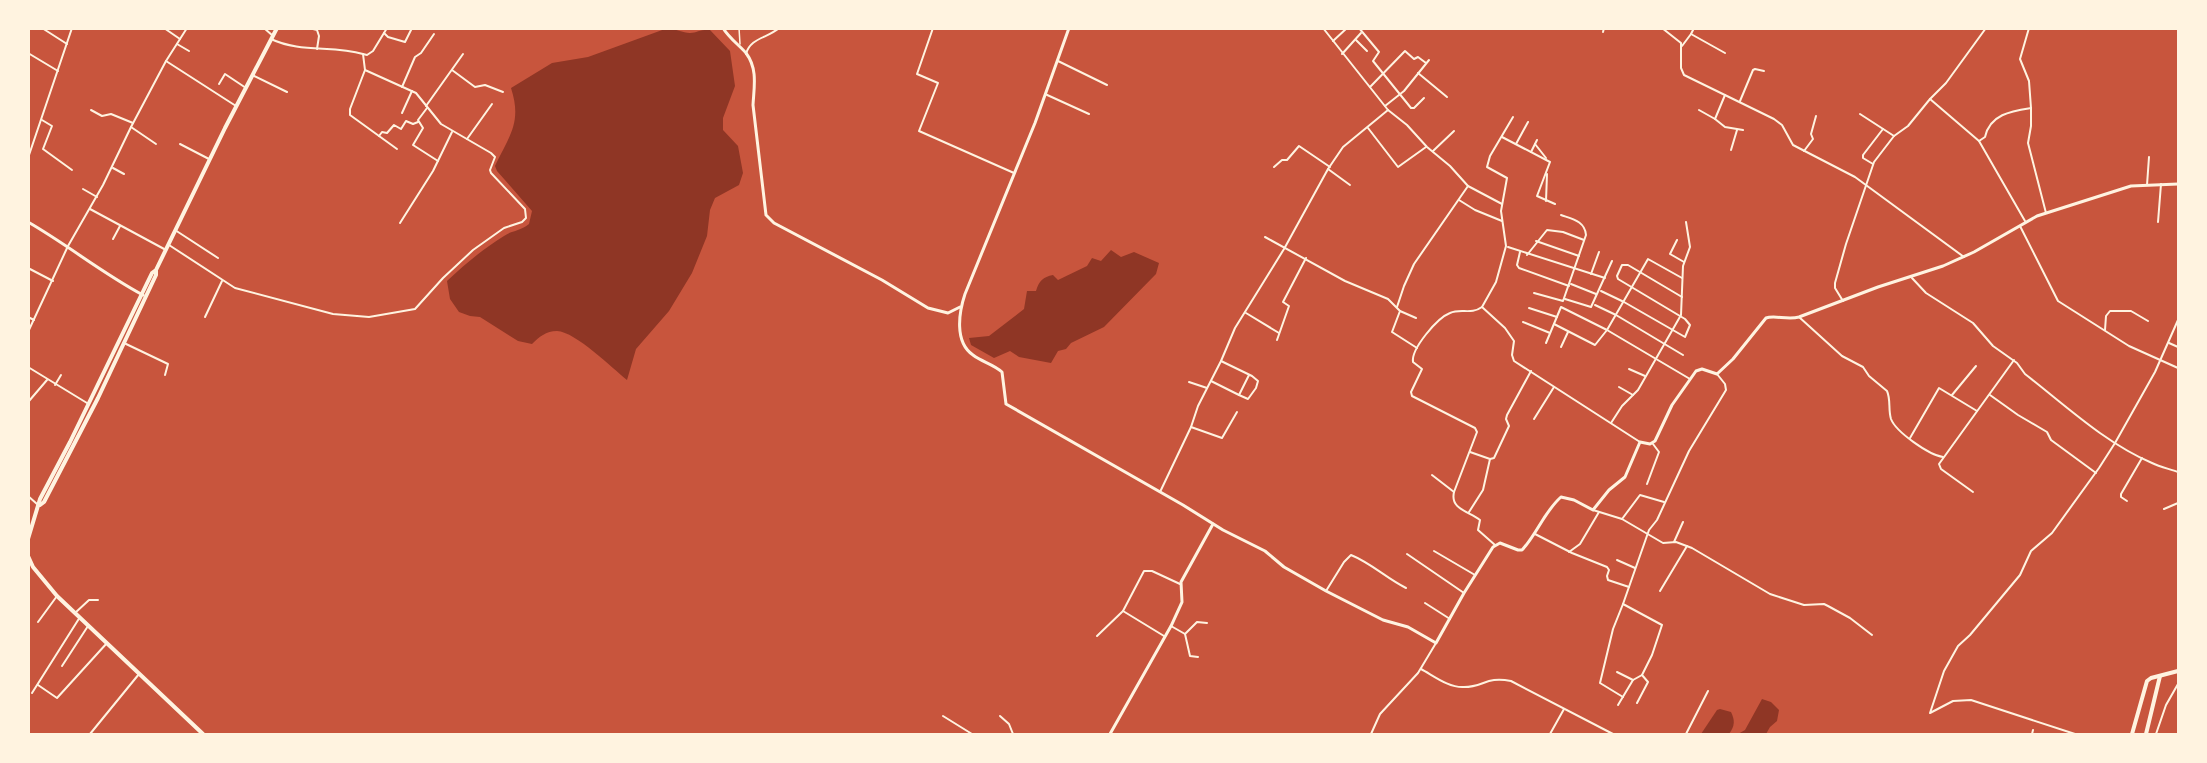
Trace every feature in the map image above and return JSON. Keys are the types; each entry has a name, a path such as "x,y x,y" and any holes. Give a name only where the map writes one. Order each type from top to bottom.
{"main road":[{"path":"28,539 39,506 44,502 90,404 156,275 156,270 209,160 277,28"},
{"path":"90,404 124,342 144,295"},
{"path":"28,556 33,567 57,596 203,735"},
{"path":"2132,735 2147,681 2178,671"},
{"path":"2146,735 2160,676"}],"street":[{"path":"42,28 67,44"},
{"path":"28,158 72,28"},
{"path":"164,28 180,39"},
{"path":"28,332 68,246 97,197 166,62 187,28"},
{"path":"264,28 272,38 288,45 317,49 345,49 363,54 370,54 387,28"},
{"path":"384,33 388,37 405,42 411,28"},
{"path":"723,28 746,54 753,69 756,85 753,105 764,212 769,219 882,280 928,308 948,313 960,307"},
{"path":"746,54 750,45 779,28"},
{"path":"933,28 917,74 938,83 919,131 1014,173"},
{"path":"1069,28 960,307 960,328 969,352 1002,372 1006,404 1213,524 1265,551 1284,567 1326,591 1383,620 1408,627 1436,643"},
{"path":"1323,28 1388,110 1450,166 1468,186 1502,204"},
{"path":"1333,41 1347,28"},
{"path":"1359,28 1379,52 1373,61 1413,108 1425,98"},
{"path":"1662,28 1674,36 1682,46"},
{"path":"1694,28 1682,46 1681,68 1684,75 1779,122 1790,143 1867,185 1964,257"},
{"path":"1843,301 1835,288 1835,283 1873,164 1894,136 1908,126 1943,87 1986,28"},
{"path":"2029,28 2020,59 2029,81 2031,126 2028,143 2046,213"},
{"path":"313,29 319,33 317,49"},
{"path":"1342,54 1361,33"},
{"path":"402,87 415,57 421,53 434,34"},
{"path":"1691,34 1725,53"},
{"path":"1356,40 1367,51"},
{"path":"177,44 189,51"},
{"path":"1370,87 1406,51 1414,59 1418,57 1426,63"},
{"path":"28,53 57,71"},
{"path":"363,54 365,70 350,109 350,115 397,149"},
{"path":"379,136 382,132 387,133 394,125 401,129 406,121 413,124 418,122 463,54"},
{"path":"1385,106 1401,94 1429,60"},
{"path":"1058,61 1107,85"},
{"path":"166,62 236,106"},
{"path":"90,209 167,247 235,288 252,294 333,314 369,317 415,309 473,250 504,228 522,222 526,218 525,209 490,172 494,156 488,150 441,124 419,96 412,91 365,70"},
{"path":"452,70 475,87 485,85 503,92"},
{"path":"1740,101 1753,70 1764,71"},
{"path":"1418,72 1447,97"},
{"path":"219,84 225,75 246,88"},
{"path":"252,75 287,92"},
{"path":"402,113 412,91"},
{"path":"1045,94 1089,114"},
{"path":"1715,119 1725,95"},
{"path":"1930,99 1979,141 2025,221"},
{"path":"467,140 492,104"},
{"path":"1979,141 1985,137 1987,131 2002,114 2016,109 2031,108"},
{"path":"90,110 103,116 111,114 133,123"},
{"path":"1160,492 1235,328 1284,249 1329,168 1343,147 1388,110"},
{"path":"1699,110 1715,119 1721,126 1743,130"},
{"path":"1860,114 1894,136"},
{"path":"1804,152 1813,139 1811,134 1816,116"},
{"path":"1513,117 1490,156 1487,167 1507,178 1502,204 1506,246 1496,282 1482,307 1472,312 1459,311 1448,314 1429,332 1417,348 1412,361 1422,369 1411,394 1475,428 1477,435 1454,492 1455,504 1480,520 1478,530 1495,545 1503,544 1522,550 1535,534 1543,518 1561,497 1574,500 1593,510 1622,519 1663,543 1674,542 1687,546 1765,591 1804,605 1828,606 1850,618 1872,635"},
{"path":"42,120 52,126 44,149 72,170"},
{"path":"418,122 423,127 413,145 438,161"},
{"path":"1515,144 1528,122"},
{"path":"131,127 156,144"},
{"path":"1368,128 1398,167 1427,147"},
{"path":"1873,164 1863,158 1863,155 1883,129"},
{"path":"1731,150 1737,130"},
{"path":"1432,151 1454,131"},
{"path":"400,223 438,161 452,132"},
{"path":"1502,137 1548,160"},
{"path":"1531,152 1536,142 1550,163 1537,196 1555,204"},
{"path":"180,144 209,160"},
{"path":"1274,167 1282,160 1287,160 1299,146 1350,185"},
{"path":"2147,185 2149,157"},
{"path":"2178,158 2178,174"},
{"path":"112,168 124,174"},
{"path":"1546,201 1547,173"},
{"path":"2158,222 2161,184"},
{"path":"1717,374 1766,318 1771,316 1787,319 1799,317 1878,287 1912,278 1964,257 2025,221 2104,194 2131,186 2178,184"},
{"path":"1397,307 1414,264 1468,186"},
{"path":"83,189 97,197"},
{"path":"1459,199 1475,210 1502,221"},
{"path":"1561,215 1581,223 1586,230 1565,299"},
{"path":"28,222 68,246 93,266 144,295"},
{"path":"1611,423 1646,376 1681,315 1684,262 1690,247 1686,222"},
{"path":"113,239 121,225"},
{"path":"2020,225 2058,301 2129,346 2178,368"},
{"path":"175,230 218,258"},
{"path":"1527,255 1547,230 1563,232 1584,240"},
{"path":"1265,237 1345,280 1388,299 1400,311 1416,318"},
{"path":"1677,240 1671,254 1684,262"},
{"path":"1536,241 1579,256"},
{"path":"1506,246 1527,255 1605,278"},
{"path":"1520,252 1517,265 1519,268 1596,294"},
{"path":"1591,274 1599,252"},
{"path":"1277,340 1289,306 1283,302 1306,258"},
{"path":"1554,324 1595,345 1607,330 1648,260 1683,278"},
{"path":"1534,293 1590,307 1612,261"},
{"path":"1601,291 1683,337 1690,325 1681,315 1618,279 1617,276 1625,264 1682,297"},
{"path":"28,268 53,282"},
{"path":"1912,278 1926,292 1973,323 1993,346 2014,360 2025,374 2115,443 2142,458 2178,472"},
{"path":"205,317 222,280"},
{"path":"1595,305 1683,355"},
{"path":"1482,307 1505,328 1514,341 1512,359 1640,442 1653,444 1659,452 1647,484"},
{"path":"1546,343 1561,307 1607,330 1690,379"},
{"path":"1529,309 1557,317"},
{"path":"1400,311 1392,332 1417,348"},
{"path":"2105,330 2106,315 2110,311 2131,311 2148,321"},
{"path":"1245,312 1279,333"},
{"path":"28,317 34,320"},
{"path":"1799,317 1842,356 1860,364 1869,376 1884,387 1888,394 1892,422 1898,430 1932,453 1942,457"},
{"path":"2075,735 1971,700 1953,701 1930,713 1944,671 1958,646 1970,635 2020,575 2031,551 2052,533 2115,443 2161,361 2178,320"},
{"path":"1523,322 1550,333"},
{"path":"1561,347 1568,332"},
{"path":"124,342 168,364 165,375"},
{"path":"2169,343 2178,347"},
{"path":"1973,492 1940,467 1942,457 2014,360"},
{"path":"1211,381 1248,399 1258,385 1256,378 1221,361"},
{"path":"1952,395 1977,366"},
{"path":"28,367 90,404"},
{"path":"1629,369 1646,376"},
{"path":"1468,512 1483,490 1490,459 1494,458 1509,426 1506,417 1531,371"},
{"path":"1623,697 1600,683 1613,629 1648,534 1657,520 1689,451 1726,390 1725,384 1717,374 1696,371 1671,405 1653,444"},
{"path":"56,385 61,375"},
{"path":"1239,395 1249,375"},
{"path":"29,401 47,380"},
{"path":"1189,382 1207,388"},
{"path":"1534,419 1554,387"},
{"path":"1619,387 1633,395"},
{"path":"1910,438 1938,389 1977,411"},
{"path":"1990,395 2047,432 2051,440 2096,473"},
{"path":"1191,427 1222,438 1237,412"},
{"path":"1593,510 1609,490 1625,477 1640,442"},
{"path":"1470,452 1490,459"},
{"path":"2127,501 2121,497 2121,494 2142,458"},
{"path":"1432,475 1454,492"},
{"path":"1622,519 1640,495 1664,502"},
{"path":"28,496 39,506"},
{"path":"2164,509 2178,503"},
{"path":"1569,552 1580,544 1599,512"},
{"path":"1674,542 1683,522"},
{"path":"1110,735 1171,626 1182,602 1180,584 1213,524"},
{"path":"1535,534 1569,552 1609,568 1608,580 1629,587"},
{"path":"1371,735 1380,714 1420,669 1495,545"},
{"path":"1660,591 1687,546"},
{"path":"1434,551 1475,575"},
{"path":"1407,554 1464,593"},
{"path":"1326,591 1351,555 1365,561 1391,581 1406,588"},
{"path":"1617,560 1635,568"},
{"path":"1097,636 1123,611 1144,571 1152,571 1180,584"},
{"path":"38,622 57,596"},
{"path":"75,613 90,600 98,600"},
{"path":"1425,603 1450,619"},
{"path":"1618,705 1634,680 1641,675 1653,652 1662,626 1623,604"},
{"path":"1123,611 1165,637"},
{"path":"32,693 80,617"},
{"path":"1185,634 1197,622 1207,623"},
{"path":"62,666 88,626"},
{"path":"1171,626 1185,634 1190,656 1198,657"},
{"path":"38,685 57,698 107,643"},
{"path":"1420,669 1453,686 1463,688 1492,679 1511,681 1613,735"},
{"path":"1617,672 1634,680"},
{"path":"90,735 140,673"},
{"path":"1637,703 1648,682 1641,675"},
{"path":"2156,735 2166,705 2178,684"},
{"path":"1686,735 1708,691"},
{"path":"1550,735 1563,709"},
{"path":"943,716 972,735"},
{"path":"1000,716 1009,724 1013,735"},
{"path":"2032,735 2033,730"}],"lane":[{"path":"739,28 740,44"}],"shaded area":[{"path":"665,29 690,33 710,30 730,51 735,86 723,118 723,130 738,146 743,173 739,185 715,198 710,210 707,236 692,273 669,311 636,349 627,380 584,344 565,333 549,332 532,344 518,341 480,317 459,312 450,299 447,281 489,246 507,234 529,224 532,211 495,166 510,137 515,119 511,88 552,63 588,57"},
{"path":"1111,250 1121,257 1134,252 1159,263 1156,274 1104,327 1071,343 1066,349 1058,351 1051,363 1019,357 1010,351 994,358 971,345 969,338 989,336 1024,309 1027,291 1036,291 1044,278 1053,275 1058,280 1087,266 1092,258 1101,261"},
{"path":"1762,699 1771,702 1779,710 1777,721 1766,734 1738,734 1745,730"},
{"path":"1717,710 1731,712 1734,720 1729,734 1701,734"}]}
